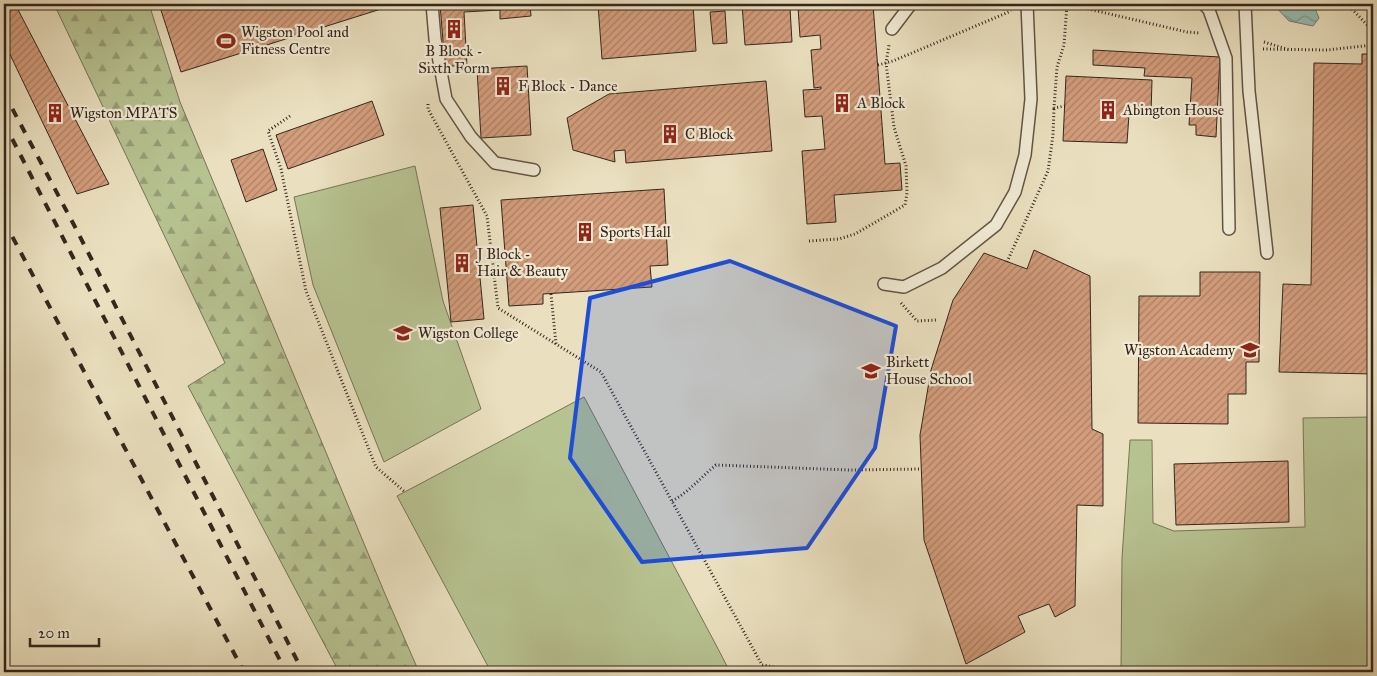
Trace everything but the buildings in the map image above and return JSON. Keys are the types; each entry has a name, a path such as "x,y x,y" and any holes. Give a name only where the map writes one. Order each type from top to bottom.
{"lane":[{"path":"432,4 435,39 446,99 471,137 495,163 534,170"},
{"path":"892,30 912,4"},
{"path":"884,284 904,287 942,268 996,224 1015,192 1025,155 1031,99 1027,4"},
{"path":"1204,4 1209,10 1226,58 1229,229"},
{"path":"1245,4 1249,91 1267,253"}],"path":[{"path":"878,66 1027,4 1068,4 1187,32 1218,34"},
{"path":"1007,262 1048,171 1053,135 1057,67 1064,44 1068,4"},
{"path":"1347,4 1373,31"},
{"path":"1247,37 1290,50"},
{"path":"1248,49 1327,50 1373,45"},
{"path":"809,241 839,238 855,234 905,205 907,193 906,166 894,127 886,64"},
{"path":"429,101 428,110 487,216 498,308 601,372 762,665 804,672"},
{"path":"1054,108 1065,106"},
{"path":"290,116 268,130 281,168 306,291 376,467 405,492"},
{"path":"884,284 917,321 936,320"},
{"path":"551,294 556,344"},
{"path":"672,501 684,495 716,465 850,470 921,469"}],"highlighted area":[{"path":"730,261 896,326 875,448 807,548 642,562 570,458 590,298"}],"green space":[{"path":"54,4 149,4 180,102 419,672 339,672 188,386 225,363"},
{"path":"415,166 443,301 481,409 384,462 313,285 294,197"},
{"path":"584,397 730,672 491,672 397,496"},
{"path":"1373,417 1373,672 1120,672 1122,558 1130,440 1152,440 1153,523 1174,531 1305,527 1303,418"}],"water":[{"path":"1273,4 1313,4 1319,18 1313,26 1289,21"}],"railway":[{"path":"4,93 74,225 303,672"},
{"path":"4,123 286,672"},
{"path":"4,221 244,672"}],"place":[{"name":"B Block - Sixth Form","path":"454,29"},
{"name":"Wigston Pool and Fitness Centre","path":"226,41"},
{"name":"F Block - Dance","path":"503,86"},
{"name":"A Block","path":"842,103"},
{"name":"Abington House","path":"1108,110"},
{"name":"Wigston MPATS","path":"55,113"},
{"name":"C Block","path":"670,134"},
{"name":"Sports Hall","path":"585,232"},
{"name":"J Block - Hair & Beauty","path":"462,263"},
{"name":"Wigston College","path":"403,333"},
{"name":"Wigston Academy","path":"1250,350"},
{"name":"Birkett House School","path":"871,371"}]}
